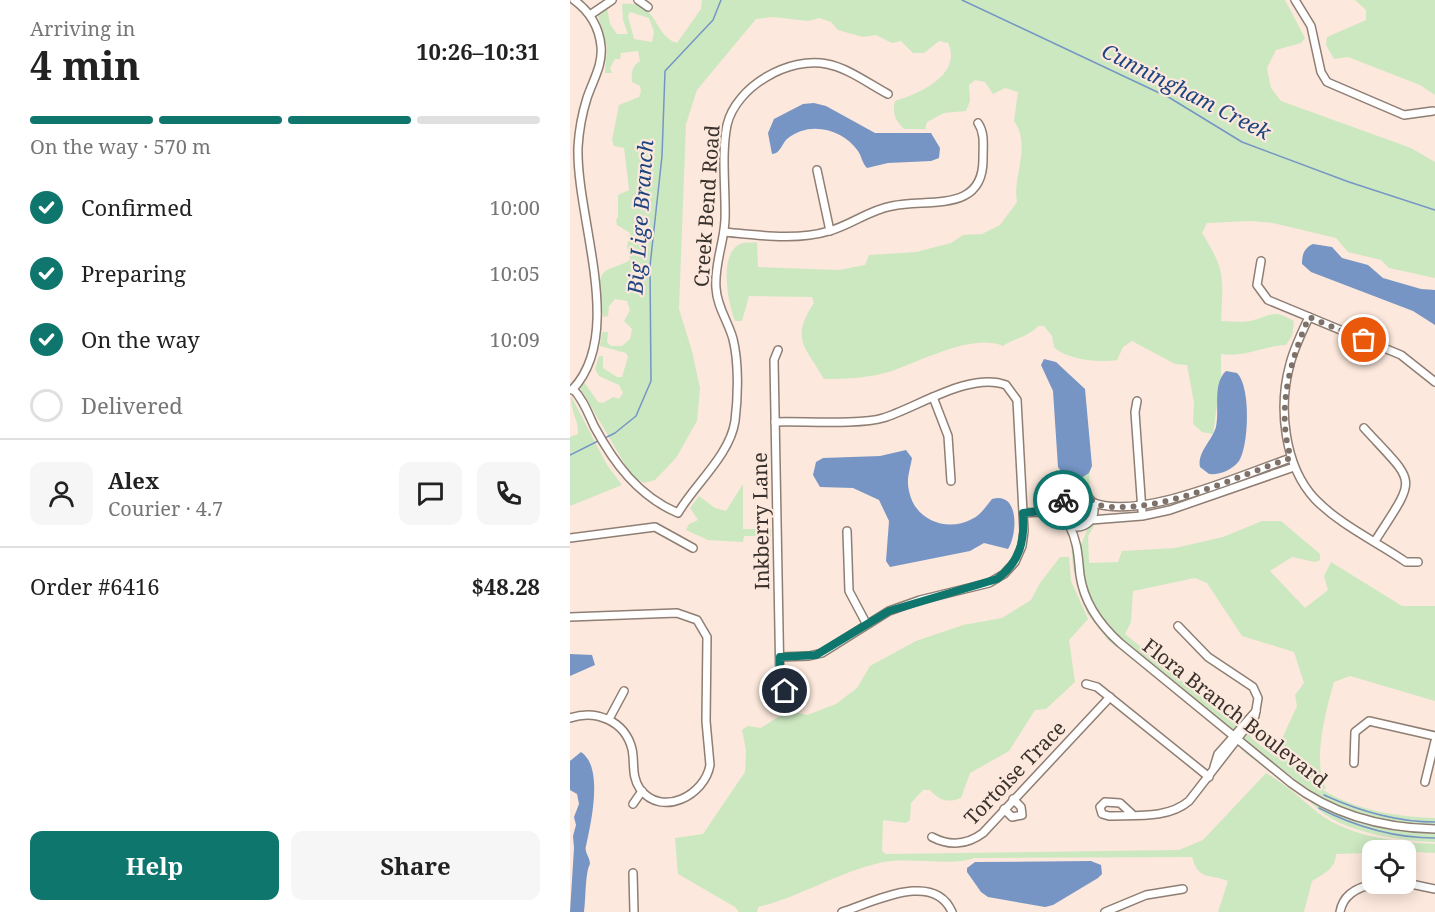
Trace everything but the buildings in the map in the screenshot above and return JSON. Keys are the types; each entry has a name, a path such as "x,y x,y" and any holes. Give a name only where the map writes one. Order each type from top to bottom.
{"street":[{"path":"572,390 590,366 598,331 578,151 583,112 601,55 600,36 590,15 574,0"},
{"path":"590,15 612,0"},
{"path":"638,0 648,7"},
{"path":"1295,0 1311,26 1321,72 1327,82 1404,115 1433,111"},
{"name":"Creek Bend Road","path":"572,390 624,473 650,497 678,513 727,443 735,422 733,341 720,308 716,287 724,232 727,125 732,111 747,92 794,66 816,62 840,68 888,94"},
{"path":"724,232 768,235 830,231 880,209 907,203 947,202 969,193 977,185 983,169 982,131 978,123"},
{"path":"817,170 830,231"},
{"path":"1261,261 1257,285 1264,297 1401,355 1435,382"},
{"path":"1309,317 1288,374 1286,430 1294,467 1309,491 1324,507 1406,562 1418,562"},
{"name":"Inkberry Lane","path":"778,350 774,360 780,684 785,691"},
{"path":"776,422 876,420 958,387 993,382 1006,385 1013,391 1017,400 1024,539 1019,554 1010,569 997,579 981,586 904,605 866,623 822,652 809,656 780,657"},
{"path":"933,397 948,436 951,481"},
{"path":"1137,400 1135,412 1142,516"},
{"path":"1364,428 1403,471 1408,484 1406,494 1375,541"},
{"path":"1023,513 1042,512 1061,503 1067,496 1077,493 1088,496 1092,502 1108,507 1141,506 1291,458"},
{"path":"1042,512 1066,523 1089,523 1142,516 1170,510 1294,467"},
{"path":"1231,479 1234,488"},
{"name":"Flora Branch Boulevard","path":"1078,548 1094,513 1092,502"},
{"name":"Flora Branch Boulevard","path":"1061,503 1066,523 1078,548 1084,592 1104,628 1301,790 1335,809 1382,825 1435,830"},
{"path":"570,538 655,527 693,548"},
{"path":"847,531 849,591 866,623"},
{"path":"570,617 683,613 697,620 706,633 706,721 710,765 708,776 699,789 682,799 655,799 642,791 634,776 630,742 621,729 609,719 589,714 570,718"},
{"path":"1132,814 1165,813 1178,809 1189,801 1209,777 1218,754 1236,737 1256,711 1258,698 1253,687 1208,657 1178,627"},
{"path":"1086,684 1097,687 1209,777"},
{"path":"609,719 624,691"},
{"name":"Tortoise Trace","path":"932,837 943,843 959,843 973,840 983,833 1110,697"},
{"path":"1354,763 1355,732 1369,722 1435,736"},
{"path":"1425,782 1435,741"},
{"path":"633,804 642,791"},
{"path":"1004,809 1012,817 1022,815 1021,807 1013,799"},
{"path":"633,873 634,912"},
{"path":"1416,885 1435,889"},
{"path":"1340,912 1345,898 1353,891 1362,888"},
{"path":"842,912 920,889 938,894 952,912"},
{"path":"1105,912 1146,895 1183,889"}],"green space":[{"path":"702,0 1285,0 1305,38 1301,43 1276,50 1267,68 1271,88 1281,101 1411,148 1435,162 1435,278 1389,268 1381,260 1348,252 1336,238 1273,223 1251,221 1207,223 1202,233 1215,257 1221,275 1221,321 1247,322 1276,314 1294,321 1292,336 1286,345 1246,353 1221,354 1221,376 1213,434 1202,432 1193,424 1194,403 1187,365 1175,364 1132,341 1123,347 1117,360 1093,361 1075,358 1054,347 1052,336 1044,326 1038,326 1030,333 1003,346 977,343 947,350 884,373 858,378 824,379 803,342 803,325 814,303 812,297 749,296 742,321 735,321 728,291 727,266 735,248 743,243 757,242 758,267 839,270 865,265 869,255 916,252 951,243 963,235 982,234 1000,225 1017,202 1016,192 1022,151 1019,131 1014,121 1018,92 1005,88 993,94 985,82 975,80 969,85 970,101 966,111 944,113 927,122 925,129 904,129 895,116 895,101 926,88 944,74 951,54 948,43 939,41 924,53 913,53 901,41 892,43 876,35 863,37 838,30 831,22 819,18 808,21 773,17 756,19 697,90 686,124 679,309 700,388 697,421 676,458 655,480 644,483 632,476 580,388 584,382 598,402 603,403 613,397 619,399 623,393 619,385 599,376 595,369 599,356 603,356 603,368 617,377 622,377 628,357 626,353 600,346 602,332 608,332 607,342 611,346 622,346 630,339 632,329 624,321 630,310 627,301 615,299 609,306 608,316 604,317 599,285 600,279 607,270 630,260 627,247 630,233 617,225 616,220 618,195 629,190 624,148 614,146 612,140 619,105 639,97 640,86 632,82 632,76 634,67 640,61 638,51 621,53 620,59 615,59 610,68 612,73 605,73 607,47 598,16 607,8 610,24 617,34 628,34 623,20 622,4 643,7 663,33 677,43 701,9","holes":["630,12 649,18 654,32 652,42 634,39 628,16"]},
{"path":"1355,0 1435,0 1435,95 1420,85 1348,57 1334,59 1326,45 1327,37 1366,20 1366,10"},
{"path":"571,396 607,465 622,485 570,506 570,437 578,434"},
{"path":"1089,473 1091,494 1096,503 1083,488 1073,488 1053,503 1061,488 1061,474 1077,481"},
{"path":"743,484 743,529 771,529 771,536 744,536 743,542 708,540 686,530 689,524 698,520 690,508 699,496 715,508 726,511"},
{"path":"1076,495 1076,506 1068,522 1062,513 1063,504"},
{"path":"1077,496 1085,497 1091,506 1092,512 1087,522 1080,513"},
{"path":"1097,521 1088,536 1089,563 1118,562 1122,551 1175,548 1223,537 1262,521 1281,521 1320,554 1320,560 1315,562 1292,557 1270,571 1305,608 1328,590 1324,576 1331,562 1402,606 1435,606 1435,701 1350,676 1334,682 1322,736 1320,765 1326,788 1323,790 1349,803 1377,811 1435,818 1435,827 1378,820 1332,803 1290,776 1246,741 1244,737 1249,730 1251,738 1274,756 1297,706 1295,695 1304,683 1294,652 1242,636 1207,583 1195,578 1133,591 1131,622 1125,634 1228,719 1240,723 1235,729 1230,729 1123,641 1096,611 1085,584 1081,545 1088,528"},
{"path":"1066,527 1072,534 1090,613 1227,735 1108,640 1087,613 1073,569 1071,541"},
{"path":"1060,557 1069,557 1071,581 1088,619 1069,640 1075,682 1046,709 1035,710 1009,751 970,773 961,798 944,800 930,790 923,790 911,803 910,820 906,823 883,820 882,851 886,854 1179,850 1203,840 1266,773 1338,825 1369,836 1394,840 1362,840 1362,853 1336,854 1332,867 1312,881 1304,912 1218,912 1228,881 1201,873 1192,857 974,858 954,862 890,861 863,867 774,903 758,907 757,912 739,912 735,907 678,874 675,838 703,834 745,772 746,750 742,730 748,726 761,728 789,710 807,715 836,704 857,688 870,666 916,641 963,625 1002,618 1031,600 1040,583"},
{"path":"1239,745 1285,780 1330,807 1377,825 1435,832 1435,842 1366,832 1332,819 1245,753"},
{"path":"1416,842 1435,844 1435,853 1416,852"}],"water":[{"path":"814,103 826,106 875,133 931,133 940,148 939,158 931,161 888,163 867,168 858,151 844,137 815,129 796,133 772,154 768,133 774,119 803,104"},
{"path":"1313,244 1332,247 1342,258 1368,265 1383,278 1421,289 1435,290 1435,325 1413,311 1311,272 1302,264 1302,261 1306,250"},
{"path":"1044,359 1056,362 1085,389 1092,466 1089,473 1077,481 1066,479 1058,467 1053,391 1041,365"},
{"path":"1226,371 1237,373 1245,390 1247,416 1245,443 1239,461 1233,467 1217,474 1209,474 1200,467 1200,462 1203,451 1216,427 1219,383"},
{"path":"906,450 912,458 908,478 909,491 912,501 924,516 942,524 962,523 981,513 992,499 1001,498 1012,507 1014,515 1014,533 1008,549 984,543 970,551 890,567 886,561 889,521 879,500 853,488 820,487 813,475 816,462 823,458 880,456"},
{"path":"570,654 592,655 595,665 570,676"},
{"path":"581,752 588,759 594,782 593,810 586,848 590,864 586,880 584,912 570,912 573,836 576,825 574,817 579,804 577,794 570,790 570,761"},
{"path":"1091,861 1101,865 1102,874 1098,878 1053,905 1045,907 988,897 981,892 967,872 967,868 975,862"}],"waterway":[{"name":"Big Lige Branch","path":"605,438 636,416 651,381 650,266 662,156 665,71 713,20 721,0"},
{"name":"Cunningham Creek","path":"962,0 1170,98 1242,142 1349,182 1435,210"},
{"name":"Big Lige Branch","path":"570,455 598,441"},
{"path":"1324,795 1378,814 1406,820 1435,822"},
{"path":"1319,808 1347,821 1390,834 1435,838"}],"way so far":[{"path":"1063,500 1077,493 1102,506 1141,506 1189,494 1291,458 1286,430 1288,374 1294,352 1309,317 1364,340"}],"route":[{"path":"785,691 780,684 780,657 816,655 889,611 920,600 989,584 1010,569 1019,554 1024,539 1023,513 1051,510 1063,500"}]}
